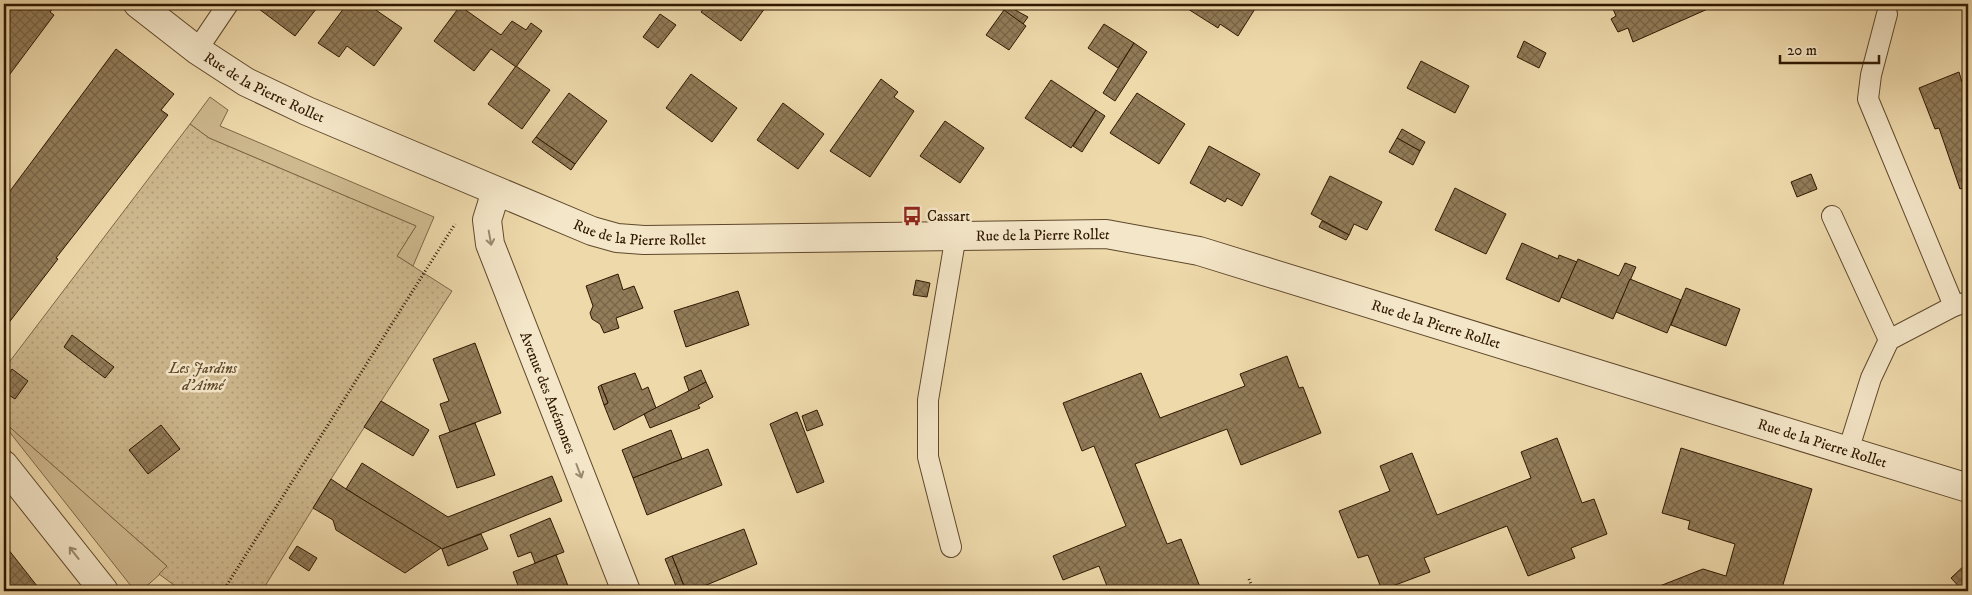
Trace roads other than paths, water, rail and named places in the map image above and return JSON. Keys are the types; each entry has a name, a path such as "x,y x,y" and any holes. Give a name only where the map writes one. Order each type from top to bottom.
{"street":[{"name":"Rue de la Pierre Rollet","path":"138,4 197,50 246,82 307,111 592,231 644,240 1106,234 1199,251 1968,488"},
{"name":"Avenue des Anémones","path":"496,191 487,220 490,244 626,591"},
{"path":"4,465 104,591"}],"lane":[{"path":"197,50 228,4"},
{"path":"1848,451 1871,378 1889,340 1961,304 1868,99 1871,75 1888,14"},
{"path":"1832,216 1889,340"},
{"path":"951,546 928,457 928,400 956,236"}],"place":[{"name":"Cassart","path":"912,216"}],"park label":[{"name":"Les Jardins d'Aimé","path":"203,376"}]}
